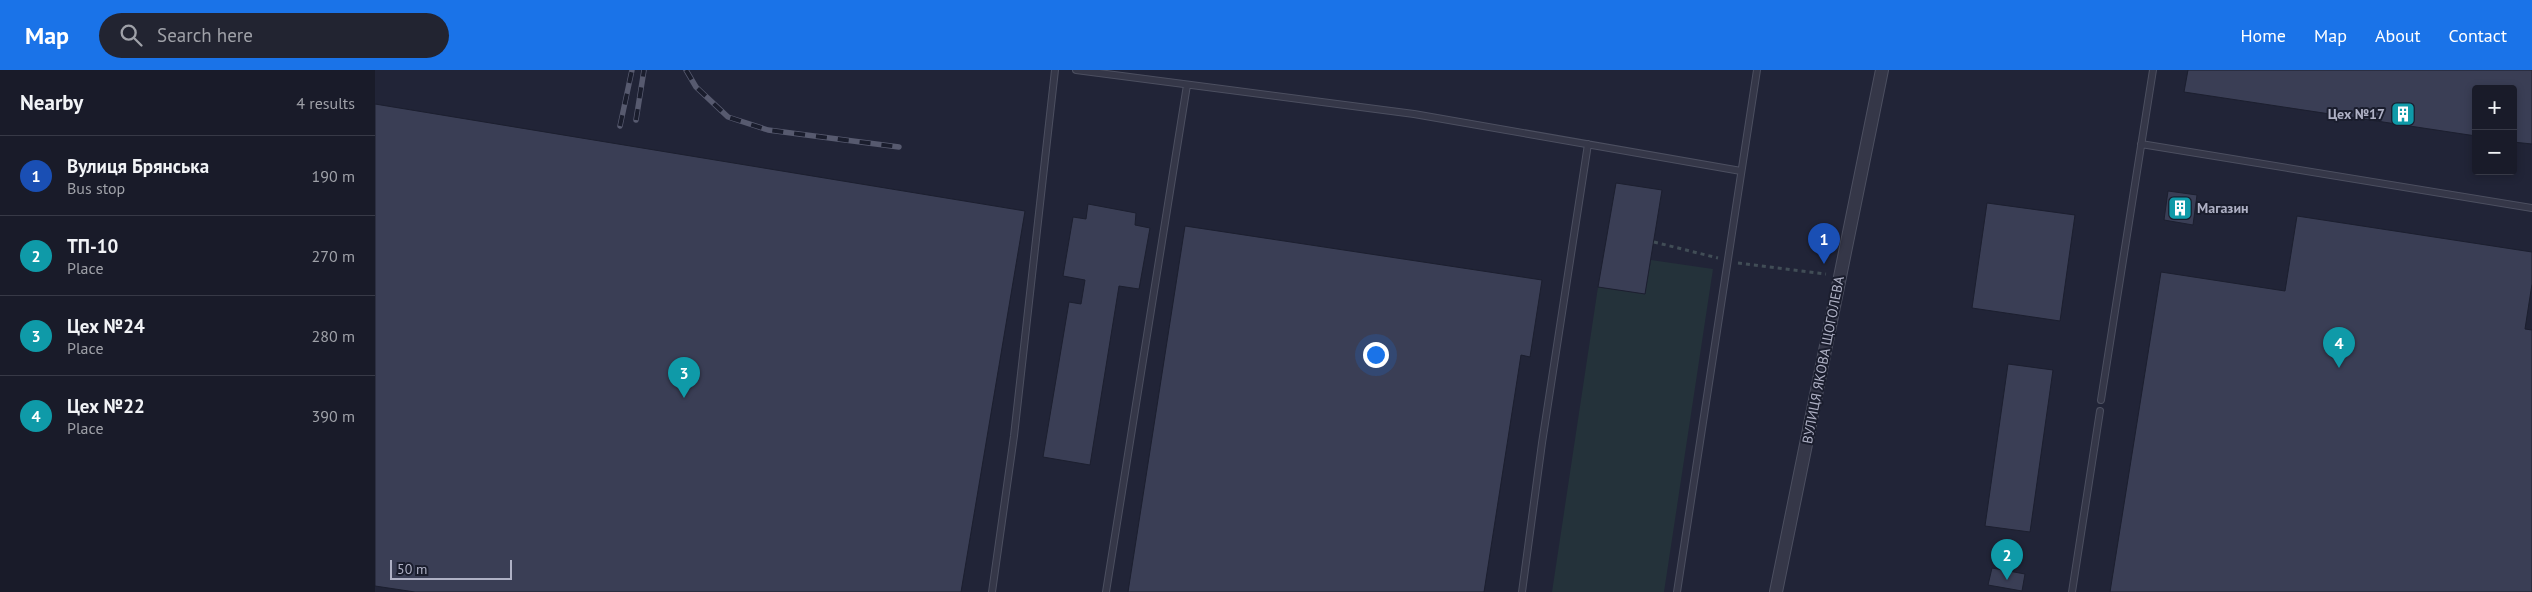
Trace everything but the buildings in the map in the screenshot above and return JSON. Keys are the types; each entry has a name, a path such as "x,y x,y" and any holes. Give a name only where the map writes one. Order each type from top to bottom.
{"street":[{"name":"ВУЛИЦЯ ЯКОВА ЩОГОЛЕВА","path":"1776,592 1882,70"}],"lane":[{"path":"992,592 1014,436 1055,70"},
{"path":"1077,70 1414,114 1741,171"},
{"path":"1677,592 1757,70"},
{"path":"2101,400 2153,70"},
{"path":"1106,592 1187,85"},
{"path":"1522,592 1542,443 1588,144"},
{"path":"2141,144 2532,208"},
{"path":"2072,592 2100,411"}],"path":[{"path":"1654,242 1727,260"},
{"path":"1750,265 1839,276"}],"shaded area":[{"path":"1651,260 1713,269 1664,592 1552,592 1598,287 1645,294"}],"railway":[{"path":"620,126 632,70"},
{"path":"636,120 644,70"},
{"path":"686,70 696,87 728,117 768,130 899,147"}],"place":[{"name":"Цех №17","path":"2403,114"},
{"name":"Магазин","path":"2180,208"},
{"name":"Вулиця Брянська","path":"1824,264"},
{"name":"Цех №22","path":"2339,368"},
{"name":"Цех №24","path":"684,398"},
{"name":"ТП-10","path":"2007,580"}]}
